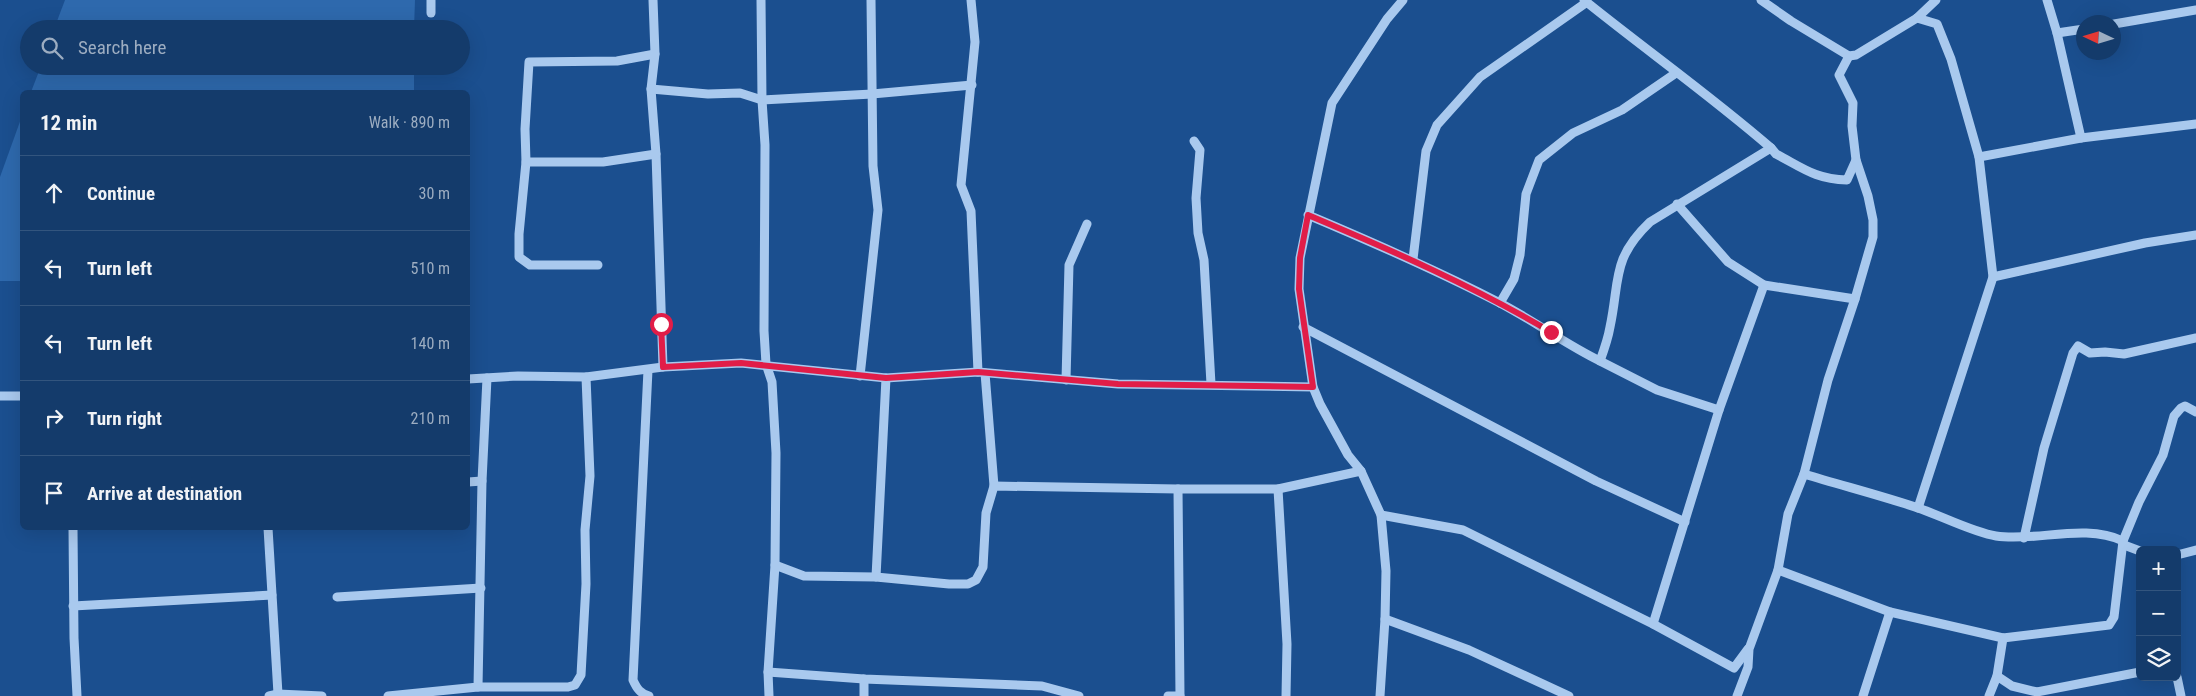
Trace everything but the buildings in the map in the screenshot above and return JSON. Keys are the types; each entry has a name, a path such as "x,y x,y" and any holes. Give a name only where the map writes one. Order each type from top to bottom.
{"street":[{"path":"430,0 431,13"},
{"path":"653,0 655,54 651,89 656,154 663,367"},
{"path":"761,0 762,100 765,145 766,364 772,382 776,453 774,564 768,672 769,696"},
{"path":"860,376 878,210 873,166 871,0"},
{"path":"774,564 804,576 876,577 949,584 968,584 976,580 983,567 986,513 994,486 982,372 971,211 961,184 975,42 971,0"},
{"path":"1380,696 1386,571 1381,516 1361,471 1348,455 1320,404 1313,387 1299,289 1300,266 1308,215 1332,103 1387,19 1404,0"},
{"path":"1761,0 1791,22 1849,56 1856,55 1917,18 1936,0"},
{"path":"2047,0 2057,33 2081,138"},
{"path":"1413,259 1426,151 1438,125 1480,76 1586,1 1676,73 1730,113 1776,154 1818,177 1836,180 1847,180 1856,160"},
{"path":"2121,23 2196,10"},
{"path":"1917,18 1937,24 1942,33 1979,157 1993,277 1918,508"},
{"path":"2057,33 2076,30"},
{"path":"598,265 530,265 519,256 519,234 526,162 525,129 529,62 616,61 655,54"},
{"path":"1381,516 1463,530 1654,624 1734,668 1748,649 1778,570 1788,514 1804,474 1828,380 1856,299 1873,237 1868,196 1856,160 1852,126 1852,103 1839,75 1849,56"},
{"path":"1500,302 1514,279 1520,255 1526,194 1539,160 1573,133 1622,110 1676,73"},
{"path":"651,89 708,94 740,93 762,100 872,94 972,85"},
{"path":"1979,157 2081,138 2196,124"},
{"path":"1194,141 1200,150 1196,198 1198,233 1204,260 1210,384"},
{"path":"1600,360 1610,327 1617,274 1622,260 1640,232 1650,222 1678,204 1771,148"},
{"path":"526,162 603,162 656,154"},
{"path":"1678,204 1728,262 1764,285 1856,299"},
{"path":"1308,215 1413,259 1500,302 1579,351 1657,390 1719,410"},
{"path":"1066,380 1069,265 1087,224"},
{"path":"1993,277 2145,243 2196,235"},
{"path":"1654,624 1719,410 1764,285"},
{"path":"1303,327 1596,481 1685,522"},
{"path":"2024,538 2044,448 2073,353 2078,346 2090,353 2124,354 2196,338"},
{"path":"470,378 518,376 586,377 663,367 741,363 766,364 886,378 982,372 1066,380 1166,385 1210,384 1253,387 1313,387"},
{"path":"648,370 633,680 637,689 649,696"},
{"path":"388,696 478,687 568,687 575,685 581,674 586,584 585,530 590,476 586,377"},
{"path":"478,687 482,481 487,378"},
{"path":"876,577 886,378"},
{"path":"0,396 20,396"},
{"path":"1778,570 1890,612 2003,638 2109,625 2114,617 2123,543 2139,502 2163,455 2174,416 2185,406 2196,412"},
{"path":"994,486 1278,489 1361,471"},
{"path":"1804,474 1918,508 1994,536 2024,538 2091,533 2110,535 2136,548"},
{"path":"470,482 482,481"},
{"path":"1168,696 1180,696 1178,489"},
{"path":"1278,489 1288,644 1286,696"},
{"path":"73,530 73,606 77,696"},
{"path":"268,530 272,595 274,695 322,696"},
{"path":"2181,554 2196,550"},
{"path":"337,597 481,588"},
{"path":"73,606 272,595"},
{"path":"1863,696 1890,612"},
{"path":"1385,619 1469,650 1569,696"},
{"path":"1989,696 1997,676 2003,638"},
{"path":"1737,696 1748,666 1748,649"},
{"path":"768,672 864,679 1042,686 1079,696"},
{"path":"1997,676 2012,686 2037,692 2136,673"},
{"path":"864,679 864,696"},
{"path":"2178,681 2181,696"}],"shaded area":[{"path":"65,0 415,0 414,20 57,20"},
{"path":"38,75 414,75 414,90 32,90"},
{"path":"20,122 20,281 0,281 0,177"}],"route":[{"path":"661,324 663,367 741,363 766,364 886,378 978,372 1118,384 1313,387 1299,289 1300,258 1308,215 1413,259 1500,302 1551,332"}]}
